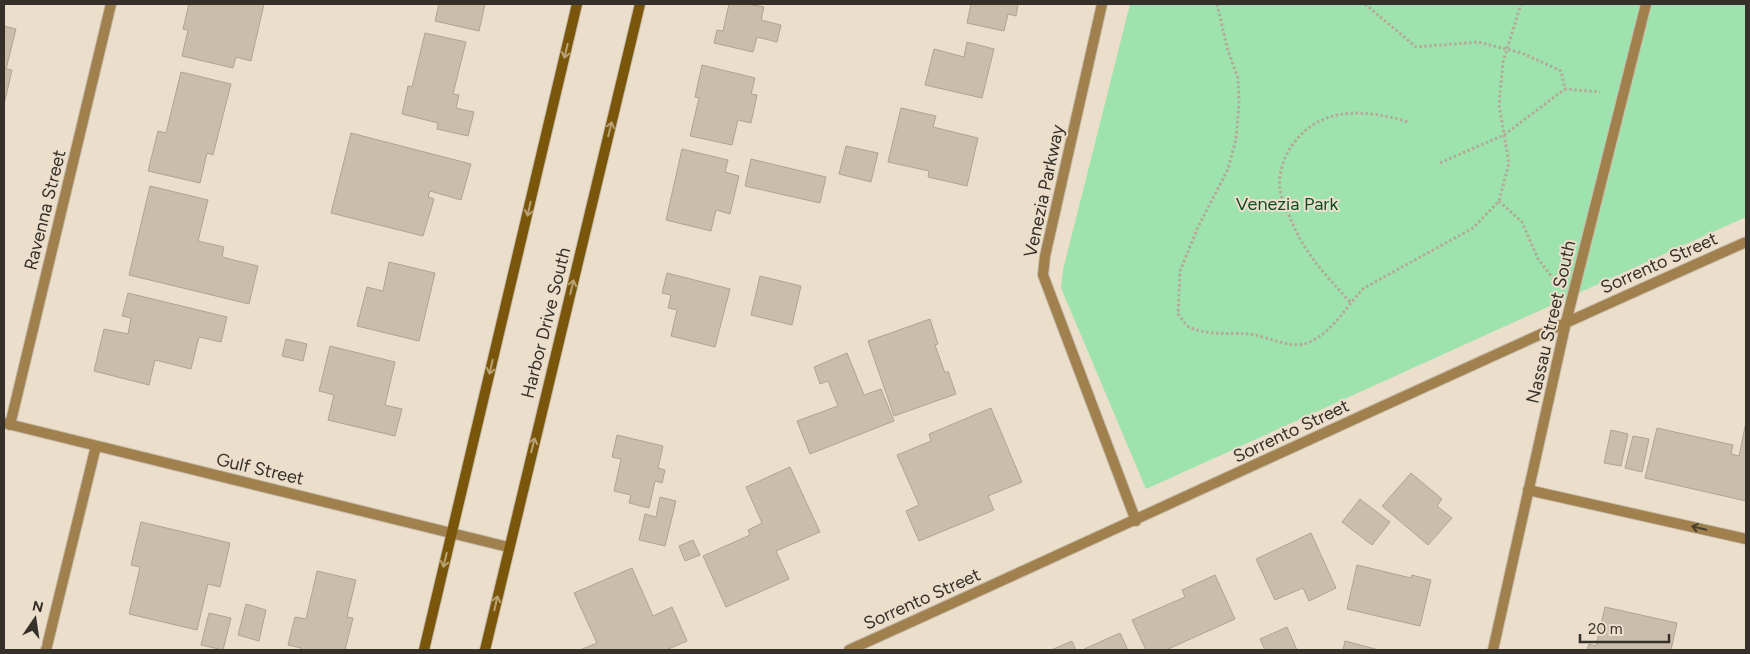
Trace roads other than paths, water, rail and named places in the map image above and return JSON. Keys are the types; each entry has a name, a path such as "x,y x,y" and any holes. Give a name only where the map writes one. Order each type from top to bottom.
{"street":[{"name":"Ravenna Street","path":"7,424 111,4"},
{"path":"424,650 578,4"},
{"name":"Harbor Drive South","path":"485,650 640,4"},
{"name":"Venezia Parkway","path":"1102,4 1044,256 1043,275 1136,521"},
{"name":"Nassau Street South","path":"1492,650 1566,322 1646,4"},
{"name":"Sorrento Street","path":"849,650 1136,521 1566,322 1746,242"},
{"name":"Gulf Street","path":"7,424 452,532 508,548"},
{"path":"46,650 96,446"},
{"path":"1528,490 1746,539"}],"park label":[{"name":"Venezia Park","path":"1287,204"}]}
